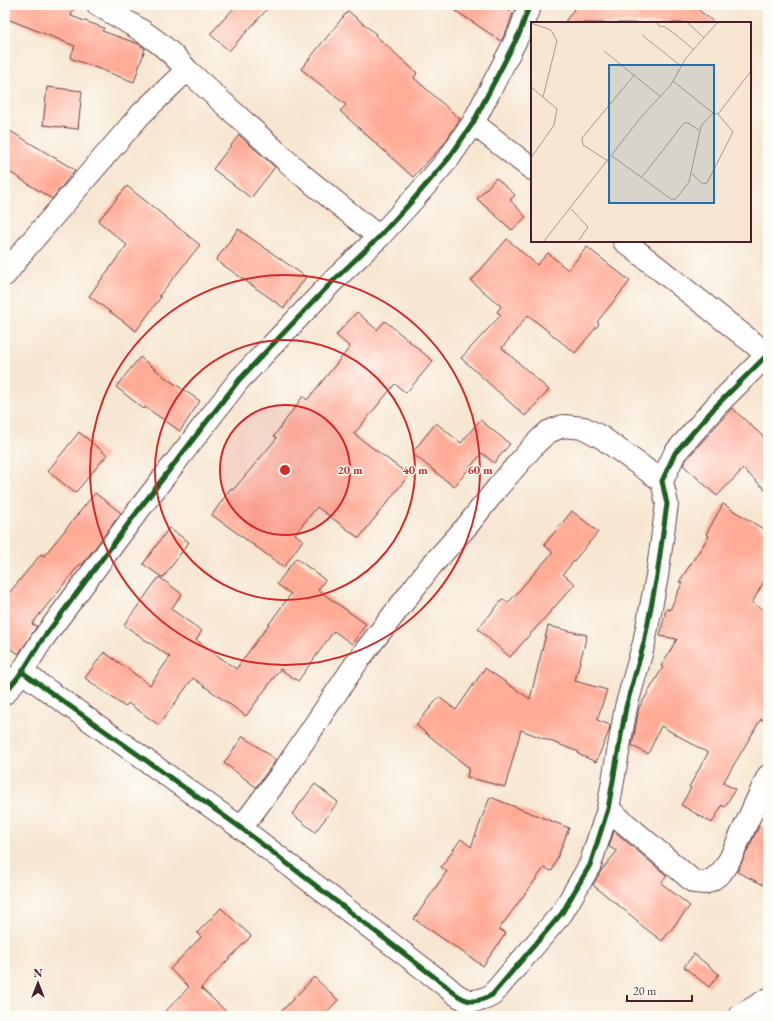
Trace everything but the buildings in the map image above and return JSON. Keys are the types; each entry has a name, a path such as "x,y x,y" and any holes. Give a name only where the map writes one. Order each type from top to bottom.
{"street":[{"path":"98,5 147,34 176,58 187,70 301,174 379,237"},
{"path":"5,693 22,672 42,640 137,512 240,380 333,281 379,237 449,158 473,123 520,32 525,7"},
{"path":"5,275 25,249 140,115 187,70"},
{"path":"473,123 531,168"},
{"path":"22,672 241,828 428,972 458,997 469,1001 481,1000 492,995 562,913 590,865 608,808 626,707 644,642 657,576 667,504 662,481 675,454 716,406 768,354 625,242"},
{"path":"241,828 283,772 359,659 430,567 468,526 498,487 548,432 563,426 584,428 600,436 662,481"},
{"path":"608,808 694,882 705,883 714,879 721,873 730,859 768,776"},
{"path":"740,1016 768,999"}],"cycle path":[{"path":"5,693 22,672 42,640 137,512 239,380 333,281 379,237 449,158 473,123 520,32 531,5"},
{"path":"22,672 241,828 457,995 473,1001 485,998 492,995 562,913 590,865 608,809 626,707 644,643 657,576 667,504 662,481 675,453 716,406 768,354"}]}
